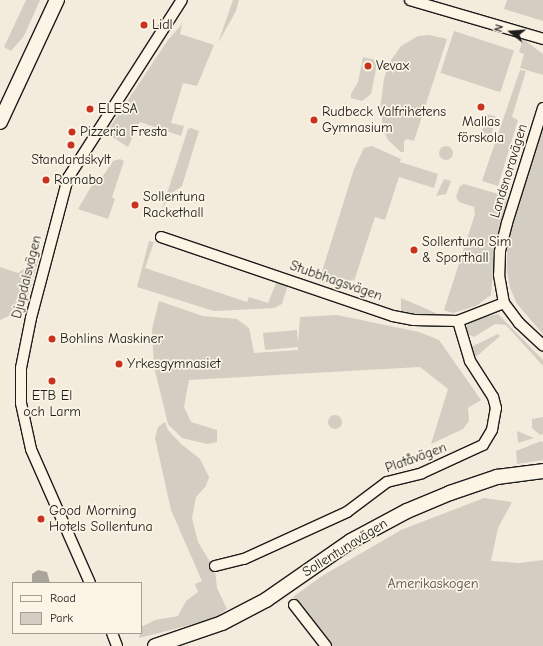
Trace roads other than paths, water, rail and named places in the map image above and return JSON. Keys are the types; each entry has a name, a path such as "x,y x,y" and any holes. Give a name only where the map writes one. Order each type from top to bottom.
{"street":[{"path":"0,102 47,0"},
{"path":"0,122 57,0"},
{"name":"Djupdalsvägen","path":"90,582 30,449 21,403 21,368 30,318 68,178 182,0"},
{"path":"410,0 543,40"},
{"name":"Landsnoravägen","path":"543,108 500,252 499,274 504,303 519,323 543,345"},
{"name":"Stubbhagsvägen","path":"161,237 393,316 414,320 458,321 504,303"},
{"name":"Platåvägen","path":"215,566 244,559 347,512 387,482 422,473 483,445 492,430 496,408 493,397 470,361 458,321"},
{"name":"Sollentunavägen","path":"155,646 222,623 266,600 351,541 406,511 450,493 497,477 543,471"},
{"path":"294,605 326,646"},
{"path":"112,634 117,646"}],"place":[{"name":"Lidl","path":"144,25"},
{"name":"Vevax","path":"368,66"},
{"name":"Mallas förskola","path":"481,107"},
{"name":"ELESA","path":"90,109"},
{"name":"Rudbeck Valfrihetens Gymnasium","path":"314,120"},
{"name":"Pizzeria Fresta","path":"72,132"},
{"name":"Standardskylt","path":"71,145"},
{"name":"Romabo","path":"46,180"},
{"name":"Sollentuna Rackethall","path":"135,205"},
{"name":"Sollentuna Sim & Sporthall","path":"414,250"},
{"name":"Bohlins Maskiner","path":"52,339"},
{"name":"Yrkesgymnasiet","path":"119,364"},
{"name":"ETB El och Larm","path":"52,381"},
{"name":"Good Morning Hotels Sollentuna","path":"41,519"}],"park label":[{"name":"Amerikaskogen","path":"433,584"}]}
